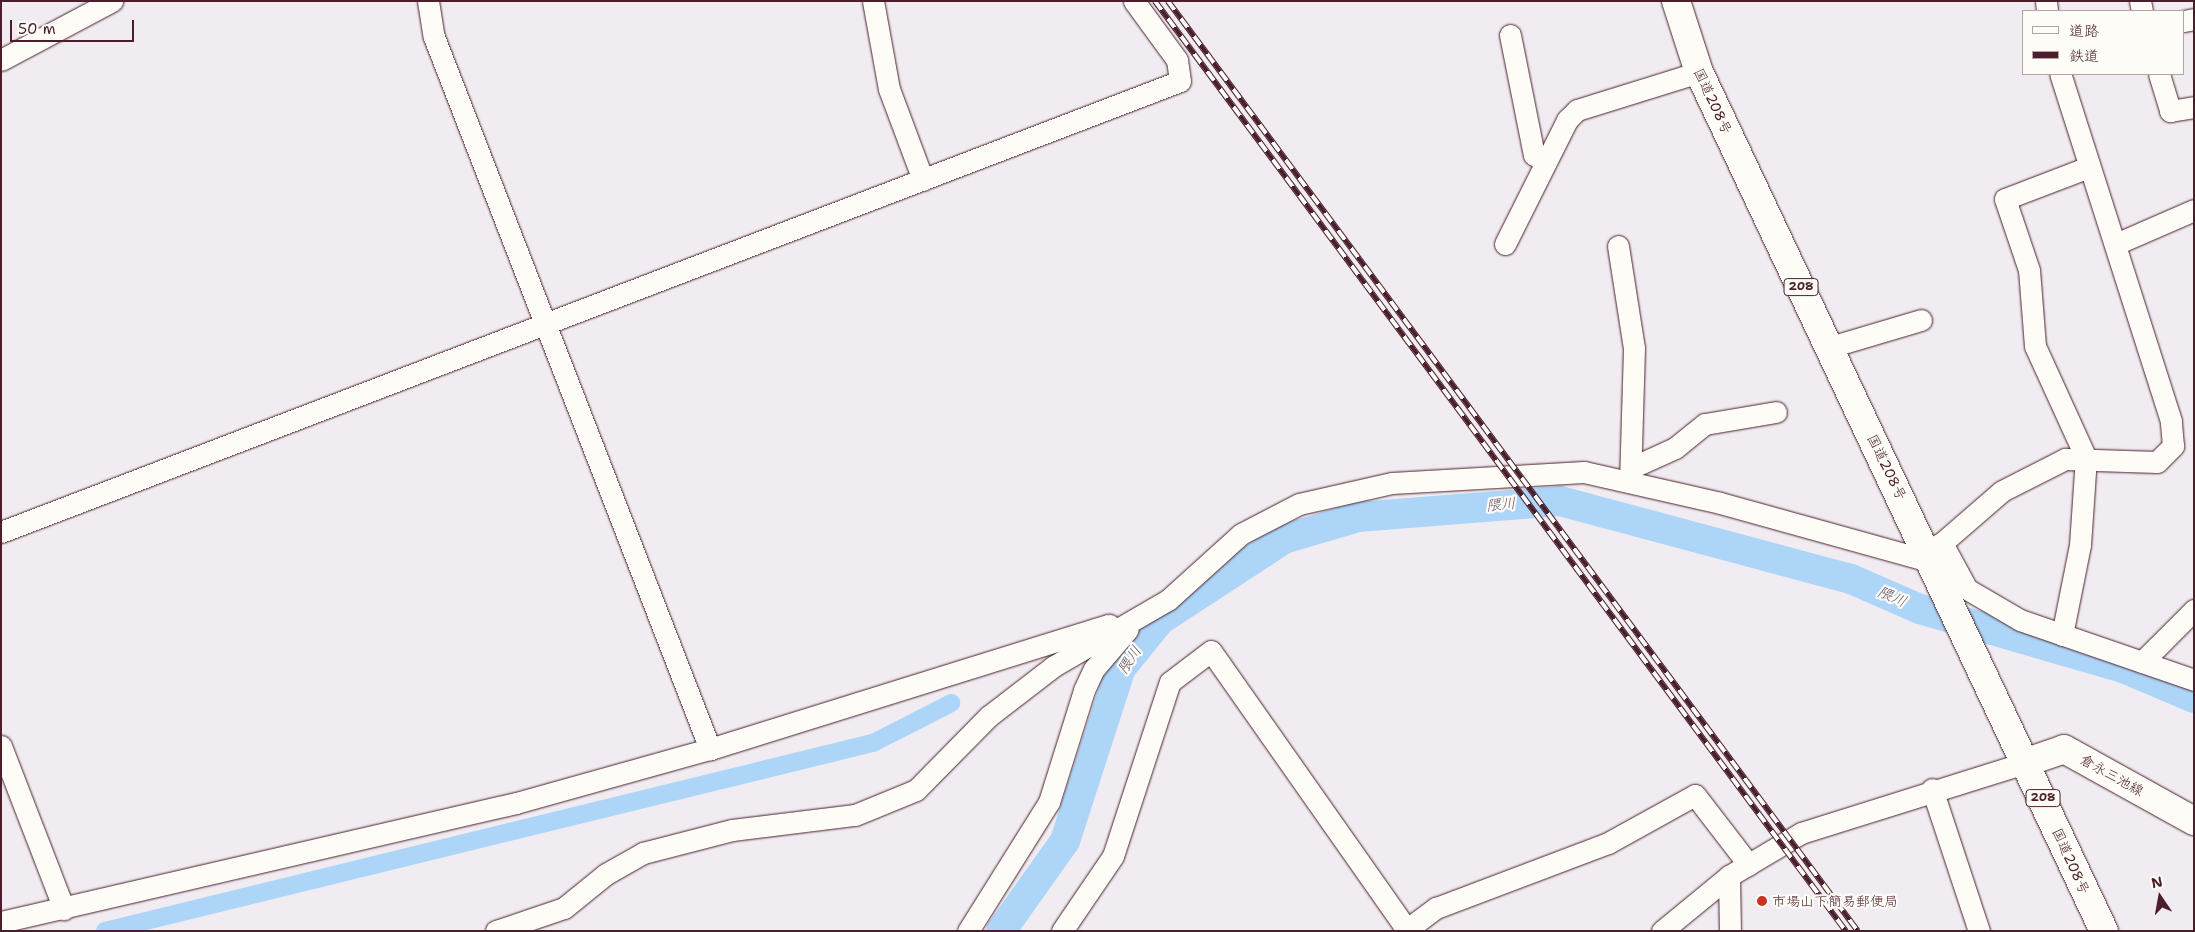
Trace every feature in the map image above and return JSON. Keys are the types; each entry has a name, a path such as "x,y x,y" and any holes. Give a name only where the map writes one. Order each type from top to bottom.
{"main road":[{"name":"国道208号","path":"1676,1 1699,72 1830,347 1935,556 1982,666 2104,931"},
{"name":"倉永三池線","path":"2027,762 2064,749 2194,821"}],"street":[{"path":"1,60 112,1"},
{"path":"428,1 434,37 710,749"},
{"path":"873,1 889,89 923,180"},
{"path":"1,532 1180,81 1177,60 1134,1"},
{"path":"1510,35 1534,155 1546,161"},
{"path":"1506,244 1567,120 1577,110 1699,72"},
{"path":"1935,556 2002,491 2065,459 2086,458 2157,462 2166,456 2175,435 2116,244 2089,167 2060,75"},
{"path":"2159,75 2170,111 2194,107"},
{"path":"2062,634 2080,545 2086,458 2035,346 2029,270 2005,198 2089,167"},
{"path":"2116,244 2194,210"},
{"path":"1618,246 1634,348 1631,474"},
{"path":"1830,347 1921,320"},
{"path":"1631,474 1675,448 1705,424 1776,412"},
{"path":"496,931 564,908 606,874 642,853 732,830 855,815 889,804 940,770 989,716 1018,693 1054,666 1168,600 1241,534 1299,504 1392,482 1550,471 1631,474 1935,556 1967,589 2020,620 2194,680"},
{"path":"2142,662 2194,610"},
{"path":"1,922 64,909 516,803 710,749 1138,617"},
{"path":"968,931 1049,802 1094,669 1138,617"},
{"path":"1062,931 1113,856 1170,682 1211,651 1406,930 1436,908 1608,843 1696,795 1749,865"},
{"path":"1,746 64,909"},
{"path":"1662,931 1729,876 1801,833 1932,789 2027,762"},
{"path":"1932,789 1980,931"},
{"path":"1729,876 1730,931"}],"waterway":[{"name":"隈川","path":"1001,931 1065,841 1121,668 1160,620 1284,539 1358,517 1560,501 1851,579 1920,609 2123,668 2194,698"},
{"path":"105,931 873,743 951,703"}],"railway":[{"path":"1155,1 1846,931"},
{"path":"1168,1 1858,931"}],"place":[{"name":"市場山下簡易郵便局","path":"1762,901"}]}
